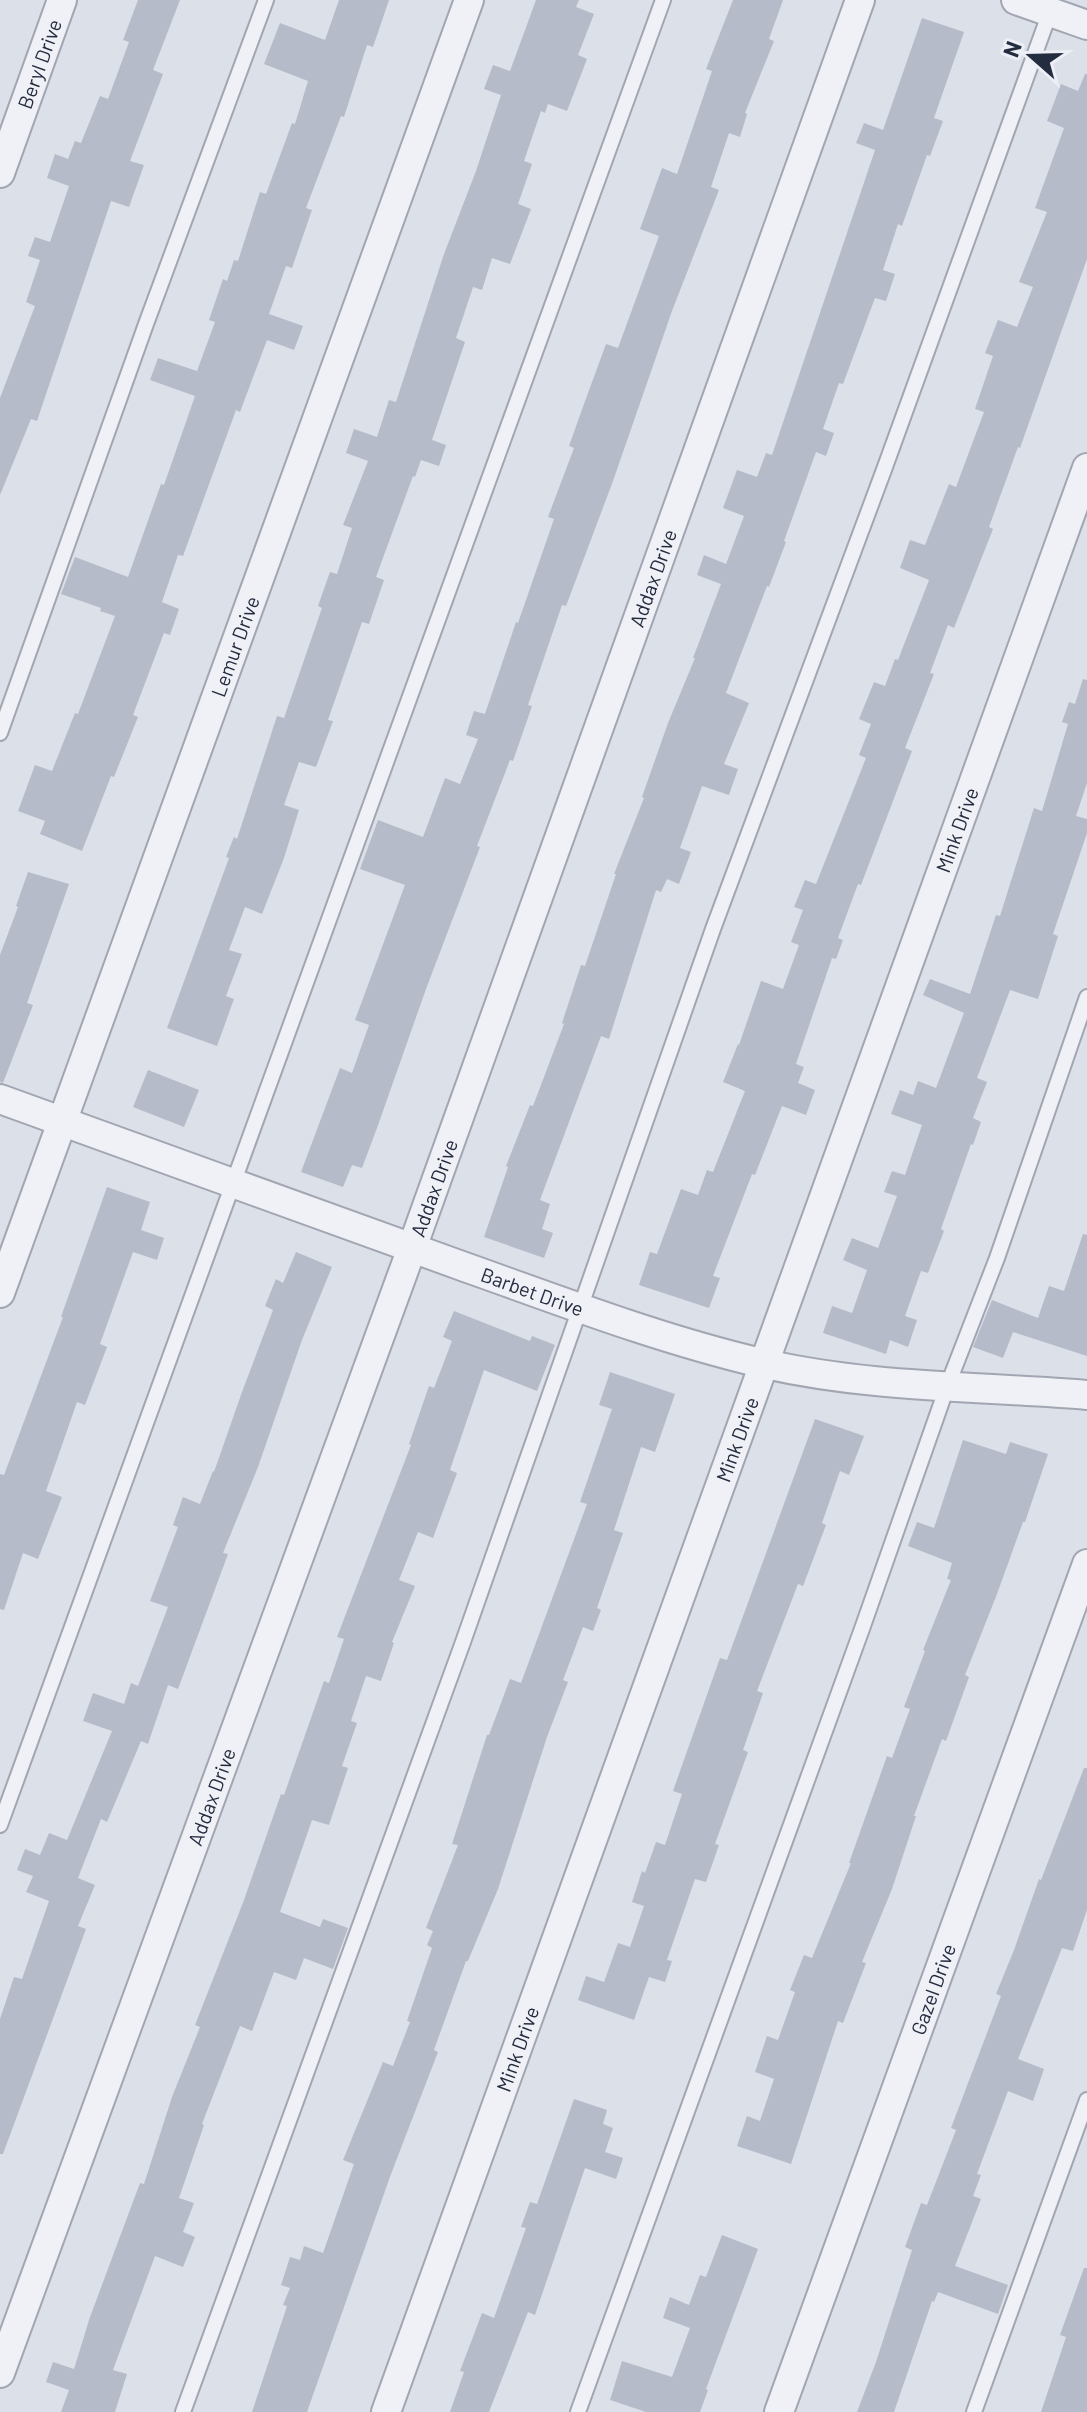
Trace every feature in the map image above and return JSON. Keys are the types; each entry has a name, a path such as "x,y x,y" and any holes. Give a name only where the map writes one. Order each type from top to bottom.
{"street":[{"name":"Beryl Drive","path":"0,173 62,0"},
{"name":"Lemur Drive","path":"0,1293 469,0"},
{"name":"Addax Drive","path":"0,2373 412,1248 860,0"},
{"path":"1037,5 1087,25"},
{"name":"Mink Drive","path":"386,2412 1087,468"},
{"name":"Barbet Drive","path":"0,1099 684,1343 764,1364 831,1376 1087,1395"},
{"name":"Gazel Drive","path":"779,2412 1087,1564"}],"lane":[{"path":"0,733 151,309 266,0"},
{"path":"0,1825 663,0"},
{"path":"183,2412 463,1642 713,929 885,467 1037,5"},
{"path":"578,2412 947,1387 997,1258 1087,997"},
{"path":"974,2412 1087,2100"}],"building":[{"path":"138,0 180,0 153,70 163,74 130,161 144,165 129,207 111,201 37,421 31,419 0,495 0,398 35,306 26,302 40,260 28,256 35,237 50,242 69,186 47,178 55,154 68,159 75,141 81,143 100,96 108,99 129,42 123,40"},
{"path":"339,0 389,0 373,47 367,45 344,117 341,116 306,208 312,210 292,268 286,266 269,314 303,326 294,350 267,340 240,412 236,410 183,556 178,555 162,602 179,609 170,635 164,633 133,715 138,717 82,851 40,834 45,821 18,811 35,765 52,771 75,713 78,714 115,616 61,594 75,557 128,577 195,396 150,380 158,358 197,371 215,322 209,320 223,279 227,281 234,260 238,261 260,192 266,194 292,123 295,124 308,81 264,64 280,23 325,40"},
{"path":"536,0 579,0 576,7 594,14 578,55 587,59 567,111 548,104 545,113 541,111 524,161 532,164 518,204 531,209 510,264 492,258 482,290 473,287 456,338 465,342 432,440 446,445 439,466 421,460 413,476 376,577 384,580 369,624 362,622 328,720 333,721 316,767 299,762 284,805 299,810 284,858 262,914 245,907 229,950 242,954 226,996 234,999 217,1046 167,1028 229,858 226,857 234,837 237,839 277,716 284,718 322,608 318,606 330,572 337,574 352,528 343,525 368,461 346,453 354,429 377,437 389,400 396,402 444,254 501,95 484,89 493,65 510,71"},
{"path":"733,0 783,0 769,39 774,41 745,113 740,137 729,133 711,187 719,190 566,606 562,605 528,705 532,706 513,761 510,760 477,846 480,847 362,1168 352,1165 343,1187 301,1172 340,1068 352,1073 369,1025 355,1020 405,885 360,869 378,820 423,837 445,778 460,784 478,739 466,735 474,711 485,714 518,623 554,519 548,517 574,448 569,446 584,404 606,344 618,348 659,236 640,229 662,168 677,174 712,71 706,69"},
{"path":"922,18 964,32 934,118 943,121 930,156 927,155 902,226 898,224 883,270 895,274 886,301 875,298 843,384 839,383 823,429 834,433 826,456 816,452 786,542 726,693 749,703 724,764 738,769 729,795 702,786 680,848 691,852 679,884 667,879 661,892 656,890 609,1039 601,1036 540,1200 550,1204 542,1229 553,1233 544,1258 484,1237 506,1166 564,1024 581,965 585,966 614,874 721,584 697,575 704,555 726,564 744,516 723,508 737,470 757,477 766,453 772,455 875,150 856,143 864,123 883,130"},
{"path":"1085,74 1087,259 989,527 993,529 954,628 948,625 930,673 934,674 905,748 912,751 861,885 858,884 838,938 843,940 836,959 832,958 796,1064 804,1067 798,1083 815,1090 806,1115 782,1106 713,1276 720,1278 709,1308 639,1285 650,1252 657,1254 681,1189 698,1195 707,1170 713,1172 745,1091 723,1082 761,981 783,989 799,945 791,942 803,910 794,907 805,880 816,884 866,758 859,755 871,724 859,719 874,682 885,686 929,580 900,568 910,540 925,545 949,484 956,487 984,412 975,409 993,356 985,353 998,320 1017,327 1033,287 1019,282 1047,212 1035,208 1064,128 1047,121 1061,84 1078,91"},
{"path":"1083,679 1087,680 1087,783 1076,816 1087,819 1087,833 1053,934 1058,936 1038,999 1010,990 977,1078 987,1082 973,1118 981,1122 928,1273 921,1271 905,1316 917,1320 908,1347 890,1340 886,1354 823,1333 832,1306 852,1313 867,1270 843,1260 852,1238 878,1248 897,1196 884,1192 892,1171 905,1175 922,1125 891,1114 900,1090 913,1095 918,1081 936,1088 964,1013 923,995 930,979 970,994 996,915 1000,916 1034,808 1042,811 1068,724 1062,722 1069,702 1075,704"},
{"path":"28,872 69,884 27,1003 33,1005 3,1083 0,1082 0,955"},
{"path":"148,1070 199,1090 184,1127 133,1107"},
{"path":"107,1187 150,1202 141,1230 164,1238 157,1260 133,1252 100,1344 107,1347 85,1405 77,1402 46,1491 62,1497 38,1559 23,1553 4,1610 0,1609 0,1474 4,1475 63,1317"},
{"path":"1083,1234 1087,1235 1087,1356 1013,1332 1003,1358 973,1347 992,1300 1038,1318 1049,1286 1064,1291"},
{"path":"296,1252 332,1267 223,1553 228,1554 178,1689 168,1685 148,1744 141,1741 107,1822 101,1819 78,1878 95,1885 78,1926 86,1929 3,2154 0,2154 0,2019 14,1977 22,1979 49,1901 26,1892 33,1876 17,1870 25,1849 40,1855 49,1833 67,1840 112,1731 83,1721 93,1693 124,1704 131,1683 138,1686 168,1607 150,1601 178,1527 173,1525 183,1497 200,1504 273,1310 265,1306 276,1279 283,1283"},
{"path":"454,1311 530,1341 532,1336 555,1345 537,1391 484,1370 450,1470 457,1473 433,1538 418,1532 399,1580 415,1586 392,1642 381,1681 366,1676 351,1721 357,1723 342,1766 348,1768 329,1825 312,1820 280,1912 320,1927 323,1919 348,1928 333,1969 304,1958 296,1980 274,1972 252,2031 240,2026 202,2124 179,2198 194,2203 183,2232 195,2237 183,2267 155,2256 113,2370 127,2374 115,2412 61,2412 69,2390 46,2382 53,2362 74,2369 90,2317 140,2183 144,2184 172,2097 200,2027 195,2025 281,1794 284,1795 324,1681 329,1683 344,1639 337,1637 411,1445 429,1386 434,1388 452,1341 443,1337"},
{"path":"610,1372 675,1394 655,1452 641,1447 614,1530 623,1533 597,1608 601,1610 593,1631 583,1627 563,1680 568,1682 498,1889 466,1961 434,2050 438,2052 391,2174 307,2412 252,2412 287,2306 283,2305 290,2288 281,2285 290,2257 300,2260 304,2246 323,2253 354,2164 343,2160 383,2062 393,2066 410,2022 407,2021 432,1948 427,1945 433,1931 426,1928 458,1845 452,1844 487,1735 510,1679 521,1683 587,1504 580,1502 612,1409 599,1405"},
{"path":"815,1419 864,1436 849,1475 840,1471 822,1523 826,1525 803,1586 798,1584 757,1691 763,1693 743,1750 748,1752 715,1844 719,1845 706,1882 695,1879 667,1960 672,1961 665,1982 649,1977 634,2020 578,2000 586,1976 604,1982 618,1943 630,1947 644,1906 632,1902 642,1871 645,1873 656,1842 665,1845 682,1794 673,1791 720,1658 727,1660"},
{"path":"963,1440 1006,1454 1010,1442 1048,1454 965,1675 969,1677 946,1741 942,1739 914,1816 892,1889 862,1962 866,1963 843,2023 838,2021 791,2164 737,2146 747,2116 760,2121 774,2079 755,2072 767,2036 778,2040 795,1992 790,1990 804,1955 812,1958 851,1863 887,1756 892,1758 910,1709 904,1707 951,1580 947,1579 952,1563 908,1546 917,1522 934,1528"},
{"path":"1084,1768 1087,1768 1087,1910 1073,1951 1062,1948 1018,2059 1044,2069 1033,2101 1008,2091 977,2174 981,2175 973,2196 981,2199 955,2266 1008,2285 998,2314 938,2292 932,2301 894,2412 857,2412 912,2250 905,2247 921,2203 927,2205 956,2130 951,2128 1001,1996 996,1994"},
{"path":"574,2099 607,2110 603,2124 613,2128 605,2152 623,2158 616,2179 585,2168 535,2315 528,2312 489,2412 450,2412 464,2372 460,2371 482,2313 494,2318 526,2228 521,2227 530,2202 537,2204"},
{"path":"722,2235 758,2249 700,2412 646,2412 610,2400 622,2361 672,2377 690,2328 663,2318 670,2297 689,2305 700,2275 706,2277"},
{"path":"1084,2268 1087,2268 1087,2412 1041,2412 1066,2337 1060,2335"}]}
